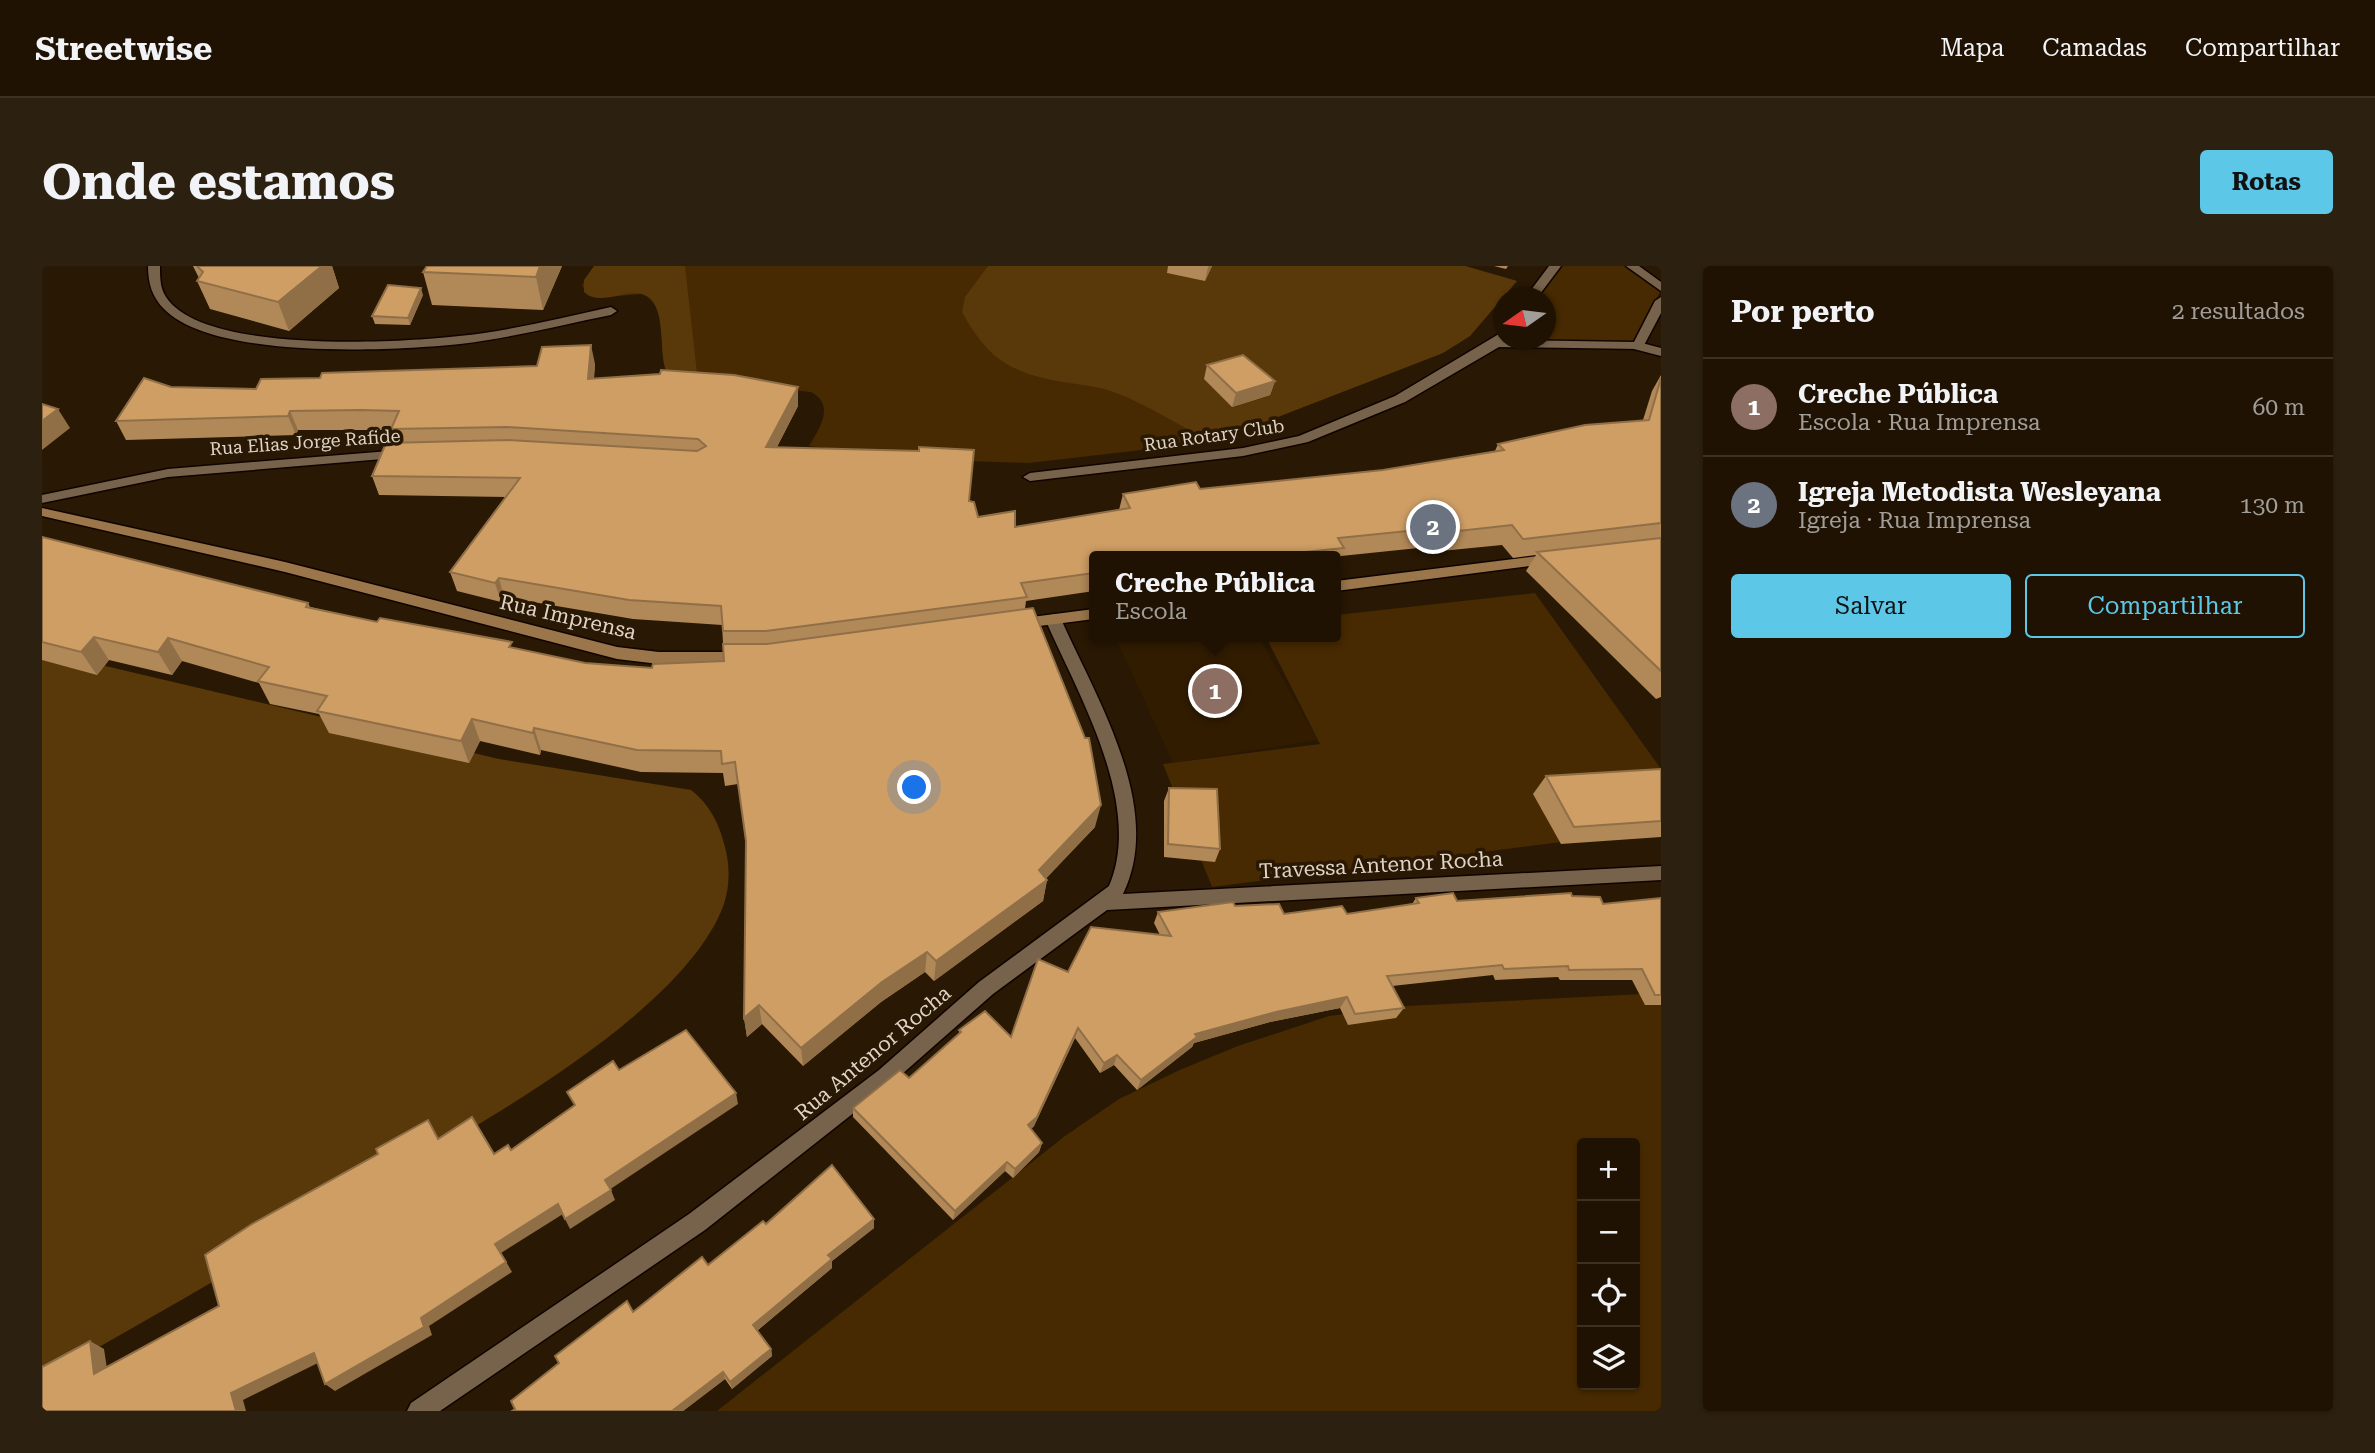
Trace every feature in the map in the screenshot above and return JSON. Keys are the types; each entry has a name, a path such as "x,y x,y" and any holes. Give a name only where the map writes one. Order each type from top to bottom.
{"street":[{"path":"154,266 153,281 160,298 175,313 192,323 246,337 298,343 375,344 460,340 611,311"},
{"path":"1539,287 1555,266"},
{"path":"1632,266 1661,288"},
{"path":"1638,346 1661,301"},
{"path":"1556,342 1638,346 1661,352"},
{"name":"Rua Rotary Club","path":"1030,477 1243,452 1303,439 1400,399 1493,343"},
{"name":"Rua Elias Jorge Rafide","path":"42,499 168,472 418,453"},
{"name":"Rua Imprensa","path":"42,512 285,567 617,653 659,658 757,658"},
{"path":"1341,585 1564,558"},
{"path":"999,626 1089,615"},
{"name":"Rua Antenor Rocha","path":"419,1411 697,1222 886,1076 986,988 1116,891 1125,870 1128,819 1118,766 1053,619"},
{"name":"Travessa Antenor Rocha","path":"1103,903 1661,873"}],"shaded area":[{"path":"594,266 1465,266 1517,281 1512,287 1493,287 1493,309 1470,336 1443,353 1260,424 1176,446 1029,463 936,460 809,446 823,418 823,404 819,397 811,392 698,382 665,368 659,317 650,300 642,294 596,298 587,295 582,285"},
{"path":"594,266 685,266 698,382 667,373 660,320 653,302 647,296 632,293 599,298 584,292 584,280"},
{"path":"988,266 1465,266 1517,281 1512,287 1493,287 1493,309 1470,336 1443,353 1260,424 1207,439 1116,393 1029,374 1002,361 981,342 962,312 965,297"},
{"path":"1560,266 1627,266 1660,292 1632,342 1556,341 1556,287 1544,287"},
{"path":"1535,593 1661,769 1661,829 1212,887 1163,764 1320,744 1269,642 1341,642 1341,614"},
{"path":"1117,642 1262,642 1318,740 1173,763"},
{"path":"42,651 499,759 691,790 709,808 717,822 727,854 729,875 724,904 701,947 664,989 617,1030 563,1070 452,1141 42,1379"},
{"path":"1661,993 1661,1411 717,1411 1065,1136 1119,1099 1238,1046 1329,1016 1406,1006"}],"building":[{"path":"197,266 322,266 278,302 197,281 203,272"},
{"path":"427,266 540,266 536,277 423,272"},
{"path":"388,285 421,288 408,318 372,316"},
{"path":"591,345 588,379 660,374 661,370 734,375 798,387 766,447 919,451 919,447 974,450 969,501 974,502 978,517 1015,511 1015,527 1130,508 1123,494 1196,482 1200,489 1383,470 1504,450 1498,444 1585,425 1649,420 1661,378 1661,523 1523,539 1512,525 1440,533 1437,528 1338,538 1344,548 1314,551 1089,551 1089,574 1021,583 1027,597 766,631 723,631 721,606 629,600 499,578 495,583 450,572 520,478 372,476 386,443 507,440 697,451 706,446 698,439 507,427 391,429 399,411 290,411 288,416 116,421 144,378 171,387 256,389 261,379 320,378 322,373 537,366 542,347"},
{"path":"1243,355 1275,381 1236,393 1207,365"},
{"path":"42,404 58,409 42,421"},
{"path":"42,537 308,603 306,607 377,622 380,618 512,642 509,647 585,663 652,668 653,664 724,661 723,644 767,644 1033,608 1085,738 1089,738 1101,805 1039,870 1047,880 936,961 927,952 882,982 801,1048 759,1005 744,1018 746,841 735,762 722,764 721,751 637,750 534,728 533,733 472,719 461,741 317,711 327,696 258,681 269,667 168,638 158,652 94,637 81,652 42,642"},
{"path":"1661,538 1661,671 1537,552"},
{"path":"1661,769 1661,821 1574,827 1546,776"},
{"path":"1169,788 1217,789 1220,849 1168,844"},
{"path":"1453,893 1457,901 1571,893 1572,896 1600,897 1603,904 1661,898 1661,995 1655,995 1642,969 1569,970 1568,966 1504,969 1502,965 1387,976 1404,1008 1355,1014 1347,997 1276,1012 1195,1034 1197,1037 1141,1080 1117,1055 1104,1063 1078,1028 1037,1117 1028,1125 1042,1143 1015,1169 1007,1162 955,1211 853,1108 900,1070 909,1078 961,1032 959,1030 985,1011 1011,1037 1038,959 1068,972 1091,927 1171,936 1158,912 1233,902 1235,906 1279,904 1284,914 1342,906 1347,914 1419,903 1416,898"},
{"path":"686,1030 736,1093 605,1180 611,1190 565,1219 558,1204 495,1244 506,1262 421,1318 424,1327 325,1384 314,1353 231,1393 236,1411 42,1411 42,1367 90,1341 94,1374 219,1306 205,1255 252,1224 378,1154 376,1149 428,1120 438,1139 472,1117 494,1154 508,1145 511,1150 575,1105 567,1092 613,1061 619,1070"},
{"path":"832,1165 874,1219 828,1255 832,1259 753,1325 771,1349 730,1382 723,1372 672,1411 512,1411 515,1409 511,1401 559,1363 555,1356 627,1301 633,1312 702,1257 708,1265 763,1221 766,1224"}],"place":[{"name":"Igreja Metodista Wesleyana","path":"1433,527"},
{"name":"Creche Pública","path":"1215,691"}]}
